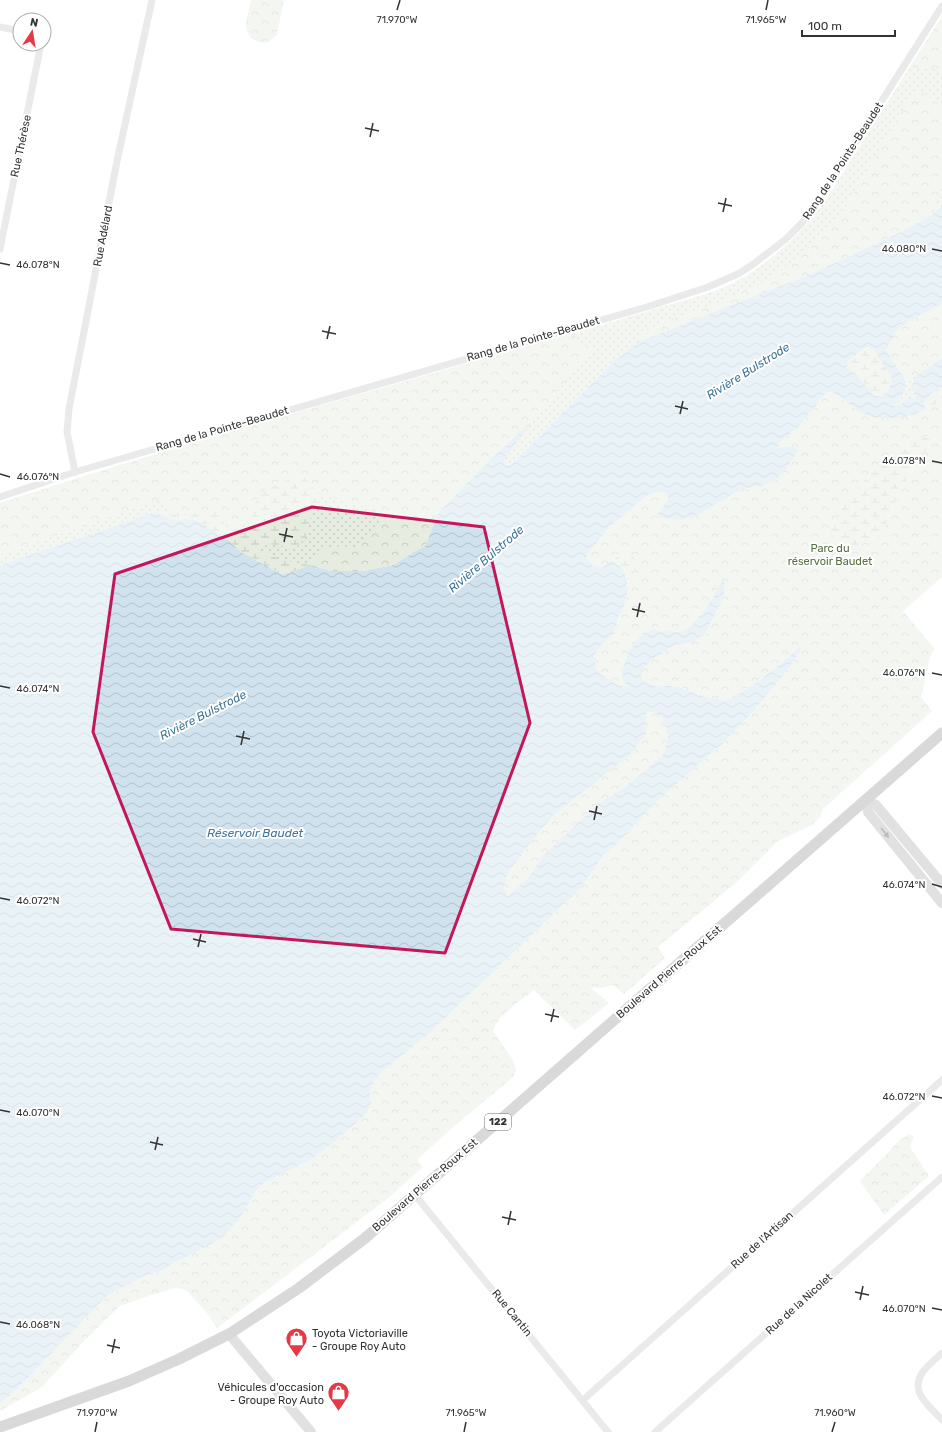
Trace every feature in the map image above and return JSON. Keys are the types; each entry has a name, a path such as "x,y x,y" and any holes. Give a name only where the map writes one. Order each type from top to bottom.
{"main road":[{"name":"Boulevard Pierre-Roux Est","path":"0,1427 129,1381 179,1359 229,1334 305,1284 364,1239 415,1195 942,733"},
{"path":"866,800 876,805 942,884"},
{"path":"866,800 868,812 942,903"},
{"path":"229,1334 311,1432"}],"street":[{"name":"Rue Adélard","path":"76,472 67,432 68,409 117,161 152,0"},
{"name":"Rang de la Pointe-Beaudet","path":"0,497 76,472 423,370 650,306 692,293 738,274 771,250 802,223 822,195 942,6"},
{"path":"0,27 12,29"},
{"name":"Rue Thérèse","path":"0,249 40,52"},
{"name":"Rue de l'Artisan","path":"583,1400 942,1080"},
{"name":"Rue de la Nicolet","path":"655,1432 942,1177"},
{"name":"Rue Cantin","path":"415,1195 608,1432"},
{"path":"942,1353 926,1367 920,1376 918,1386 921,1395 942,1420"}],"highlighted area":[{"path":"312,507 484,527 530,723 445,953 171,929 93,732 115,574"}],"green space":[{"path":"251,0 284,0 277,34 273,39 258,42 249,36 246,22"},
{"path":"942,16 942,206 933,214 614,361 511,465 505,466 504,459 523,435 530,423 426,545 293,572 155,512 0,565 0,503 188,444 697,296 735,282 749,274 774,256 808,223 818,211"},
{"path":"942,18 942,73 936,69 914,68 916,58"},
{"path":"914,91 922,92 942,107 942,187 933,214 905,230 813,273 639,342 639,332 734,295 773,277 822,237 846,206"},
{"path":"942,304 942,358 906,381 886,350 894,332 907,322"},
{"path":"574,334 582,348 591,344 594,355 578,362 559,390 531,422 439,512 426,545 393,565 363,571 331,571 310,565 319,554 329,548 341,546 355,549 381,518 374,509 319,494 313,486 238,530 228,528 223,521 221,514 204,510 184,515 169,508 163,499 0,555 0,503 212,437"},
{"path":"872,347 893,378 885,396 875,396 847,367 847,361 865,348"},
{"path":"942,358 924,370 916,399 910,397 901,404 894,406 905,391 906,381 911,370"},
{"path":"942,387 942,400 927,409 924,403 934,390"},
{"name":"Parc du réservoir Baudet","path":"827,392 837,395 862,412 885,418 896,418 908,415 942,400 942,577 903,611 935,649 930,656 921,697 932,711 823,809 820,817 812,825 778,841 737,882 658,947 665,958 624,994 613,985 602,988 590,987 609,1003 575,1030 534,990 504,1014 495,1025 493,1031 513,1060 516,1071 512,1078 453,1127 417,1160 423,1167 387,1199 217,1328 207,1313 187,1291 181,1289 176,1288 120,1306 85,1340 42,1387 0,1411 0,1404 19,1387 107,1296 144,1276 162,1271 223,1237 255,1192 264,1183 312,1159 337,1140 366,1114 371,1104 370,1090 377,1076 426,1036 579,890 603,856 618,843 659,799 722,744 750,715 787,671 803,645 759,681 725,701 696,694 677,686 656,686 643,681 641,675 642,670 653,659 673,646 693,642 705,634 723,599 707,607 693,625 681,632 654,630 630,688 612,682 599,672 594,656 602,644 614,634 626,598 628,583 634,577 618,556 604,567 593,565 586,558 609,527 647,496 656,492 665,492 670,498 658,514 695,517 742,489 761,486 793,446 777,448 777,445 799,426","holes":["936,439 918,460 898,495 885,525 878,535 855,548 833,521 846,501 871,473"]},
{"path":"934,433 936,434 936,439 918,460 898,495 885,525 878,535 855,548 841,544 830,531 833,521 846,501 871,473 911,444"},
{"path":"306,478 319,494 311,514 306,537 295,549 266,545 258,549 261,552 270,553 275,557 310,565 293,572 281,574 241,552 225,538 197,520 172,520 155,512 184,515 202,511 216,512 221,514 223,522 226,526 233,530 252,521 251,512 255,503 265,489 288,480"},
{"path":"624,553 632,556 637,562 634,577 628,583 627,577 618,564 611,561"},
{"path":"653,712 662,718 668,736 664,753 621,790 597,804 542,857 528,878 508,897 504,888 507,875 528,846 554,815 630,755 646,734 646,713"},
{"path":"909,1134 914,1136 910,1147 929,1176 884,1215 860,1181 900,1140"}],"water":[{"name":"Réservoir Baudet","path":"942,206 942,304 907,322 895,332 886,350 906,381 905,391 894,406 901,404 910,396 915,399 916,395 911,388 916,376 942,358 942,387 934,390 924,403 926,409 913,415 899,418 876,418 864,414 837,395 827,392 799,426 777,445 777,448 793,446 798,451 776,480 761,486 742,489 695,517 681,520 660,518 658,514 669,498 665,492 656,492 647,496 609,527 586,558 593,565 603,567 611,561 621,567 626,576 628,587 627,592 614,634 602,644 594,656 599,672 612,682 630,688 623,681 622,670 629,652 642,634 654,630 681,632 692,625 707,607 725,578 723,599 705,634 693,642 673,646 653,659 642,670 641,675 643,681 656,686 677,686 696,694 725,701 759,681 804,644 787,671 750,715 722,744 659,799 618,843 603,856 579,890 426,1036 377,1076 370,1090 371,1104 366,1114 337,1140 312,1159 264,1183 255,1192 241,1216 223,1237 162,1271 144,1276 107,1296 19,1387 0,1404 0,565 155,512 172,520 196,520 225,538 241,552 281,574 293,572 310,565 331,571 363,571 393,565 426,545 439,512 486,464 531,422 523,435 504,459 505,466 511,465 614,361 639,342 813,273 905,230 933,214","holes":["872,347 892,378 885,396 875,396 847,367 848,361 865,348","653,712 662,718 668,736 664,753 621,790 597,804 542,857 528,878 508,896 504,888 507,875 528,846 554,815 630,755 646,734 646,713"]}],"place":[{"name":"Toyota Victoriaville - Groupe Roy Auto","path":"297,1358"},
{"name":"Véhicules d'occasion - Groupe Roy Auto","path":"339,1412"}],"water label":[{"name":"Rivière Bulstrode","path":"748,371"},
{"name":"Rivière Bulstrode","path":"486,559"},
{"name":"Rivière Bulstrode","path":"203,715"}]}
